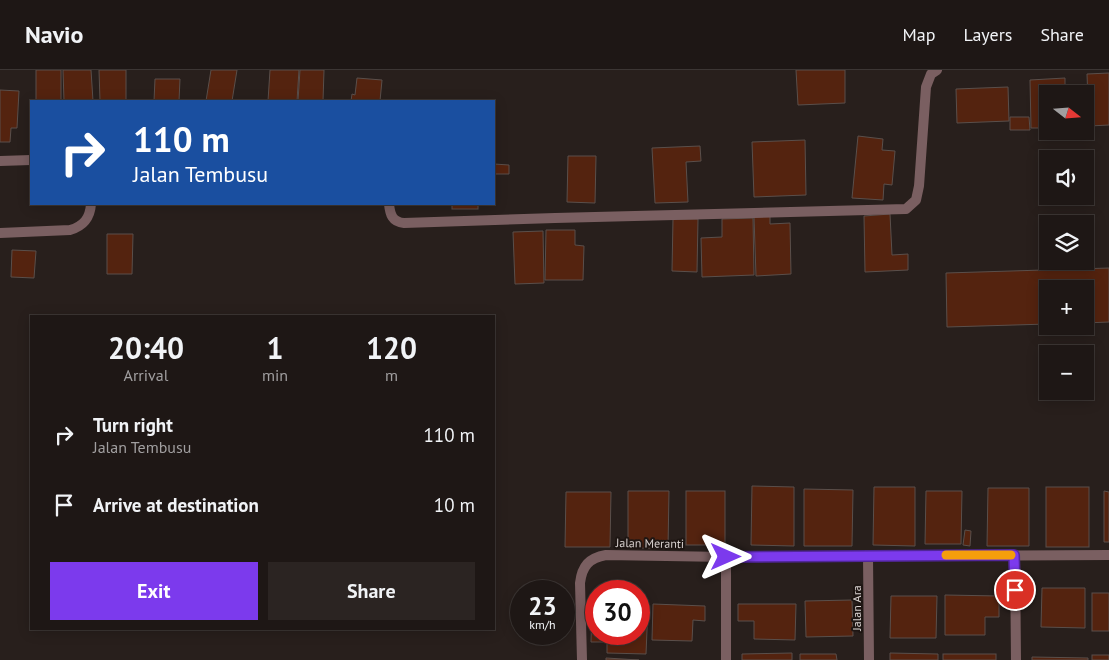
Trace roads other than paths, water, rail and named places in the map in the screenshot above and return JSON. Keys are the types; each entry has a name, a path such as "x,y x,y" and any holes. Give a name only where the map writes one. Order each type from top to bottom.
{"street":[{"path":"389,205 391,216 398,222 404,223 906,209 916,200 920,186 926,87 931,74 937,70"},
{"path":"0,161 30,160"},
{"path":"0,233 78,228 89,217 90,205"},
{"name":"Jalan Meranti","path":"582,660 581,574 591,561 606,555 726,557 1109,555"},
{"path":"1014,555 1016,660"},
{"name":"Jalan Ara","path":"868,556 869,660"},
{"path":"726,557 726,660"}]}
